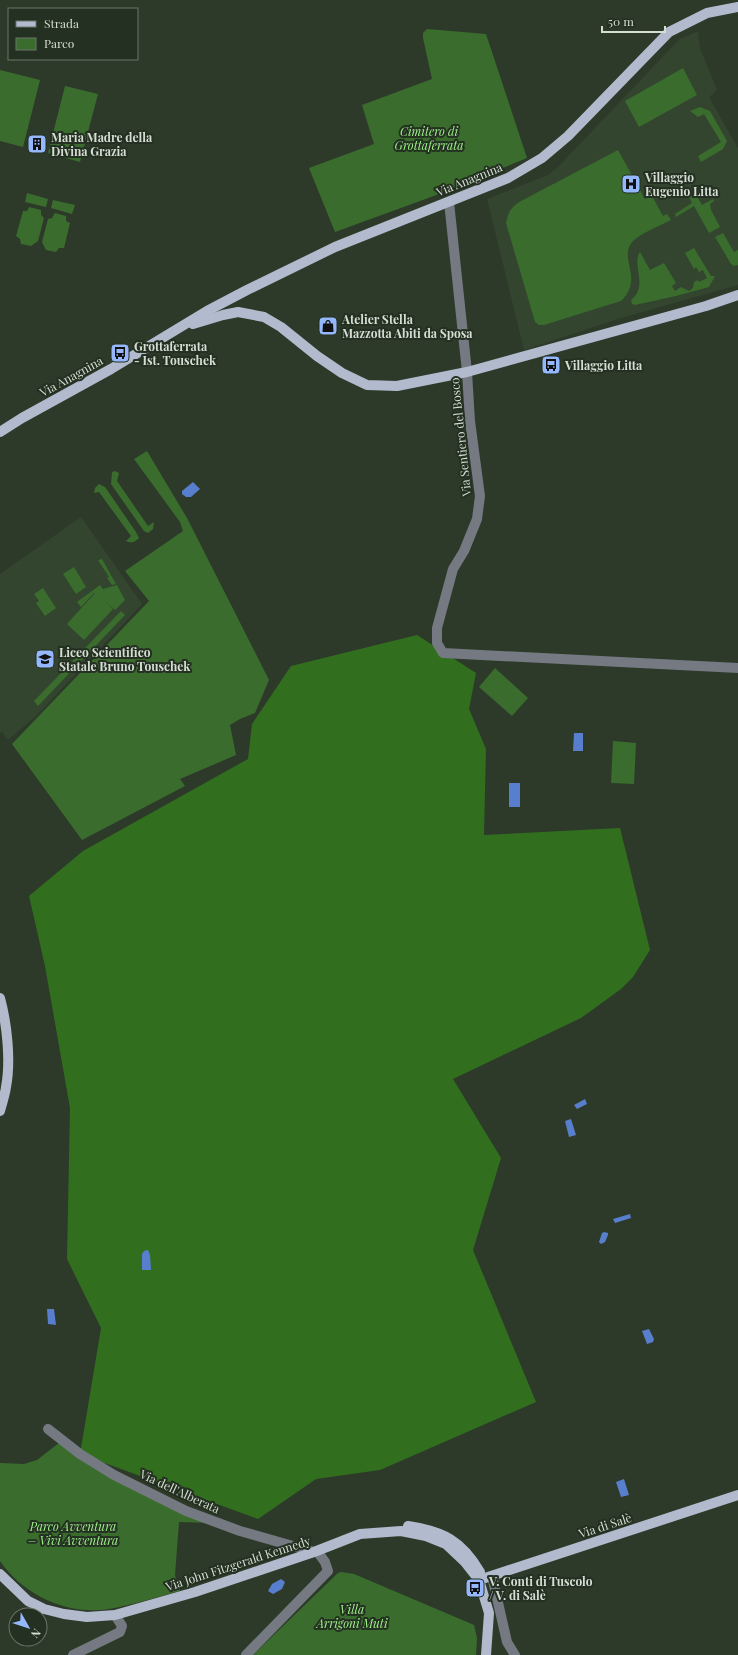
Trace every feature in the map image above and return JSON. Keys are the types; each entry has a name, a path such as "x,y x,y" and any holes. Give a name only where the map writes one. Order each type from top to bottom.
{"main road":[{"name":"Via Anagnina","path":"0,432 247,290 335,247 508,178 542,158 568,136 669,32 707,14 738,7"},
{"path":"238,312 238,302 247,290"},
{"name":"Via Anagnina","path":"176,330 223,315 238,312 264,318 276,324 317,356 342,373 367,385 397,386 467,372 706,306 738,295"},
{"path":"0,998 6,1026 8,1060 7,1086 0,1112"},
{"name":"Via di Salè","path":"485,1578 738,1495"},
{"name":"Via John Fitzgerald Kennedy","path":"0,1574 28,1601 44,1609 64,1614 87,1617 115,1615 195,1592 315,1551 378,1527 399,1524 429,1529 446,1536 467,1552 485,1578 489,1599 486,1655"}],"street":[{"name":"Via Sentiero del Bosco","path":"449,202 467,372 470,420 480,496 477,519 464,551 453,568 437,628 437,643 443,653 738,668"},
{"name":"Via dell'Alberata","path":"48,1429 80,1454 108,1471 186,1511 240,1531 315,1551"},
{"path":"246,1655 328,1571 325,1562 315,1551"},
{"path":"485,1578 507,1642 515,1655"},
{"path":"73,1655 120,1632 122,1626 115,1615"}],"shaded area":[{"name":"Villaggio Eugenio Litta","path":"698,31 700,48 717,90 709,97 738,148 738,285 618,319 524,350 487,199 548,175 557,168 680,39"},
{"name":"Liceo Scientifico Statale Bruno Touschek","path":"81,517 142,604 37,715 8,740 2,732 0,733 0,574"}],"green space":[{"name":"Cimitero di Grottaferrata","path":"427,29 486,34 527,158 431,197 335,232 309,168 374,144 362,105 432,79 423,38 423,33"},
{"path":"683,68 697,95 639,127 625,101"},
{"path":"0,70 40,80 23,147 0,141"},
{"path":"65,86 98,94 80,162 48,153"},
{"path":"700,107 710,111 727,141 723,149 701,162 698,156 721,142 704,114 698,117 690,111"},
{"path":"618,150 645,199 652,196 663,216 667,214 671,220 640,235 633,241 629,248 628,254 631,284 628,293 621,301 544,325 539,325 535,322 506,223 509,213 515,205 521,201"},
{"path":"27,193 48,199 46,207 25,202"},
{"path":"695,193 702,205 713,199 714,201 710,204 711,210 720,227 709,233 694,206 676,217 675,214 692,203 689,197"},
{"path":"53,200 75,205 72,214 51,208"},
{"path":"29,207 41,210 41,215 44,218 38,241 31,246 21,244 20,239 16,236 23,211 27,211"},
{"path":"55,213 66,216 66,221 70,223 64,248 59,248 56,252 46,250 42,242 48,219 52,218"},
{"path":"723,233 734,252 738,250 738,265 734,266 731,264 715,237"},
{"path":"694,248 711,276 715,276 709,287 676,296 635,305 632,304 631,300 639,289 637,262 640,252 650,270 664,263 676,283 672,286 675,291 681,287 689,291 693,288 694,282 698,280 699,282 707,278 703,270 699,272 696,267 694,269 685,253"},
{"path":"147,451 187,518 269,680 255,713 230,725 236,755 180,779 185,786 82,840 12,744 149,601 125,571 183,531 180,522 134,459"},
{"path":"115,471 119,473 117,481 148,526 154,522 153,529 148,533 144,531 111,484 112,472"},
{"path":"99,484 105,487 136,532 139,538 135,541 126,541 131,536 99,492 94,493 95,488"},
{"path":"102,559 116,584 112,585 107,578 109,577 98,560"},
{"path":"74,567 86,587 76,594 63,574"},
{"path":"100,585 103,589 117,585 125,600 115,610 106,602 113,609 84,640 67,624 95,593 81,607 77,602"},
{"path":"43,588 56,608 45,616 36,603 39,601 34,594"},
{"path":"121,611 125,615 38,706 34,701"},
{"path":"417,635 476,673 469,709 486,749 484,835 620,828 650,950 633,977 621,989 581,1018 453,1079 501,1158 473,1250 536,1402 380,1470 316,1479 258,1519 80,1454 101,1328 67,1259 70,1108 45,966 29,896 83,851 248,759 252,724 291,666"},
{"path":"495,668 528,698 512,716 479,687"},
{"path":"613,741 636,743 634,784 611,783"},
{"name":"Parco Avventura – Vivi Avventura","path":"59,1443 211,1523 179,1522 175,1575 180,1591 109,1609 78,1609 63,1606 34,1593 21,1584 0,1561 0,1463 24,1464 37,1460"},
{"name":"Villa Arrigoni Muti","path":"338,1573 354,1574 474,1625 477,1638 476,1655 253,1655"}],"water":[{"path":"193,482 200,489 191,497 186,497 182,494 182,491"},
{"path":"574,733 583,733 583,751 573,751"},
{"path":"509,783 520,783 520,807 509,807"},
{"path":"585,1099 587,1104 577,1109 574,1105"},
{"path":"571,1119 576,1135 569,1137 565,1121"},
{"path":"630,1214 631,1218 615,1223 613,1219"},
{"path":"602,1233 608,1233 608,1235 605,1242 601,1244 599,1242"},
{"path":"148,1250 150,1255 151,1270 142,1270 142,1254 144,1251"},
{"path":"47,1309 54,1309 56,1325 48,1324"},
{"path":"649,1329 654,1339 653,1342 647,1344 642,1331"},
{"path":"624,1479 629,1495 621,1497 616,1482"},
{"path":"281,1579 285,1582 282,1589 273,1594 268,1591 272,1584"}],"place":[{"name":"Maria Madre della Divina Grazia","path":"37,144"},
{"name":"Villaggio Eugenio Litta","path":"631,184"},
{"name":"Atelier Stella Mazzotta Abiti da Sposa","path":"328,326"},
{"name":"Grottaferrata - Ist. Touschek","path":"120,353"},
{"name":"Villaggio Litta","path":"551,365"},
{"name":"Liceo Scientifico Statale Bruno Touschek","path":"45,659"},
{"name":"V. Conti di Tuscolo / V. di Salè","path":"475,1588"}]}
